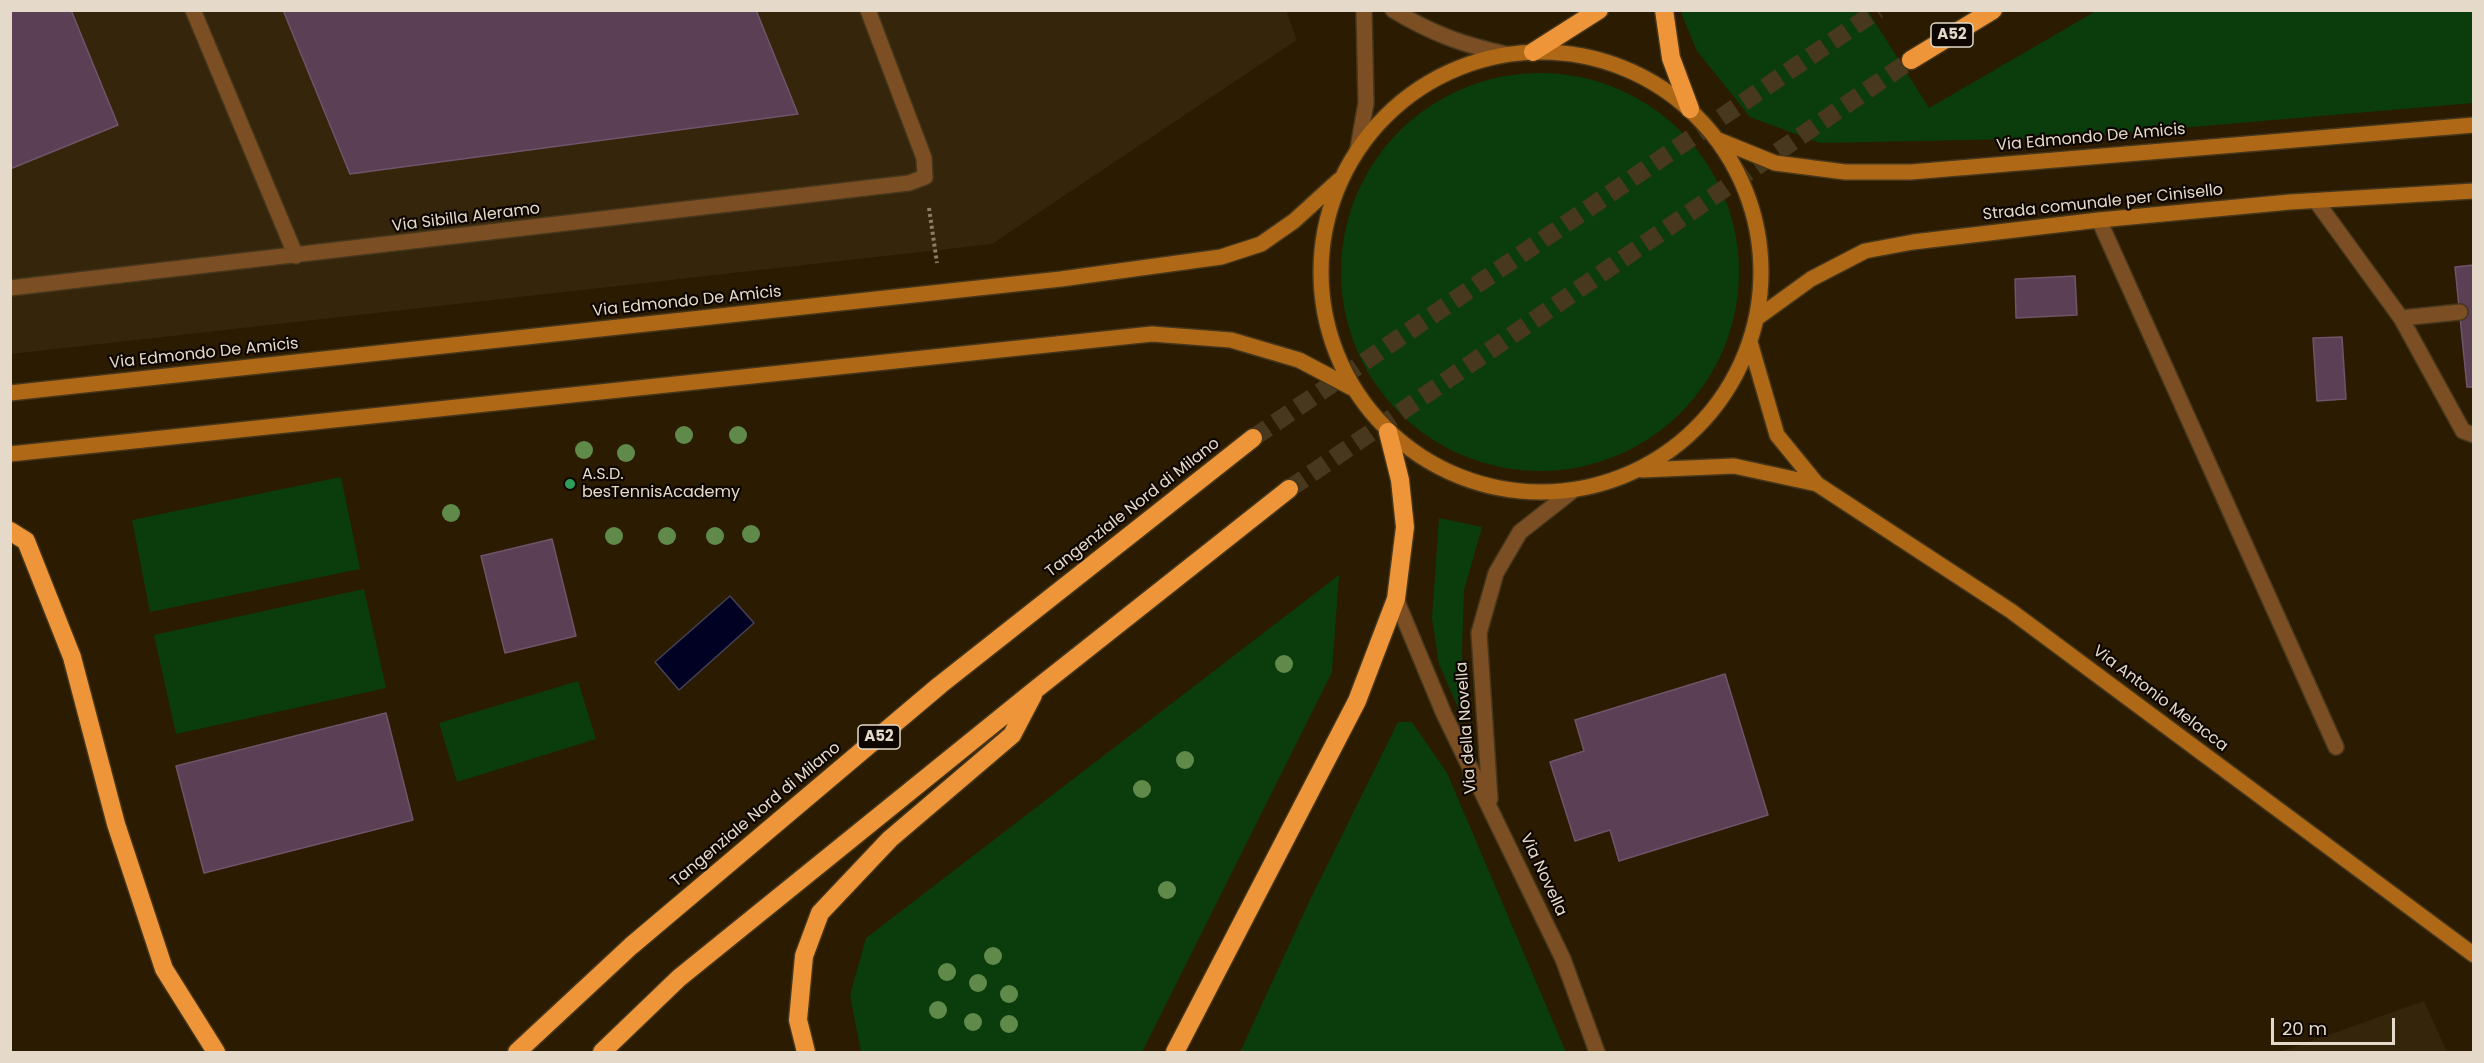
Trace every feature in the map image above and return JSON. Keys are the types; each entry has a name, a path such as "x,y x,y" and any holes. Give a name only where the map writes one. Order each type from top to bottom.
{"highway":[{"path":"1533,52 1599,10"},
{"path":"1664,10 1671,58 1690,109"},
{"name":"A52","path":"1911,60 1993,10"},
{"path":"1175,1053 1357,701 1396,599 1405,527 1400,480 1388,432"},
{"name":"Tangenziale Nord di Milano","path":"518,1053 631,946 940,685 1254,438"},
{"path":"602,1053 680,978 1035,690 1289,489"},
{"path":"10,531 26,542 72,657 116,824 164,969 216,1053"},
{"path":"806,1053 798,1020 804,956 820,913 890,838 1012,735 1035,690"}],"main road":[{"path":"1561,52 1615,64 1643,76 1667,91 1690,109 1716,139 1740,177 1755,221 1761,270 1757,318 1734,380 1705,420 1674,449 1640,470 1606,484 1570,492 1530,493 1489,488 1447,472 1418,456 1388,432 1354,388 1330,336 1322,298 1321,257 1328,216 1342,178 1359,148 1410,95 1436,78 1470,63 1506,54 1561,52"},
{"name":"Via Edmondo De Amicis","path":"1716,139 1775,163 1845,172 1911,172 2474,125"},
{"name":"Via Edmondo De Amicis","path":"10,393 1061,279 1221,257 1261,244 1294,221 1342,178"},
{"name":"Strada comunale per Cinisello","path":"1757,318 1811,279 1865,251 1913,242 2099,220 2316,201 2474,191"},
{"path":"10,454 1152,334 1231,340 1299,360 1354,388"},
{"name":"Via Antonio Melacca","path":"1750,342 1777,435 1817,484 2011,611 2474,955"},
{"name":"Via Antonio Melacca","path":"1640,470 1734,466 1817,484"}],"lane":[{"path":"193,10 296,256"},
{"path":"868,10 924,158 925,177"},
{"path":"1359,148 1366,104 1364,10"},
{"path":"1393,10 1424,29 1466,45 1506,54"},
{"name":"Via Sibilla Aleramo","path":"10,288 909,183 925,177"},
{"path":"2316,201 2401,318 2463,431 2474,435"},
{"path":"2099,220 2336,747"},
{"path":"2401,318 2460,312"},
{"name":"Via della Novella","path":"1490,805 1479,633 1496,573 1520,532 1570,492"},
{"name":"Via della Novella","path":"1396,599 1444,714 1490,805"},
{"name":"Via Novella","path":"1490,805 1563,959 1597,1053"}],"path":[{"path":"925,177 941,292"}],"shaded area":[{"path":"1286,10 1297,40 992,244 11,354 10,11"},
{"path":"2424,1001 2447,1052 2280,1052"}],"green space":[{"path":"1680,10 1868,11 1929,108 2096,11 2473,11 2473,103 2063,138 1820,143 1750,117 1697,51"},
{"path":"1540,73 1579,77 1616,88 1651,106 1681,131 1706,161 1724,196 1735,233 1739,272 1735,311 1724,348 1706,383 1681,413 1651,438 1616,456 1579,467 1540,471 1501,467 1464,456 1429,438 1399,413 1374,383 1356,348 1345,311 1341,272 1345,233 1356,196 1374,161 1399,131 1429,106 1464,88 1501,77"},
{"path":"341,477 360,569 150,612 132,520"},
{"path":"1439,518 1482,527 1464,591 1462,652 1465,724 1439,664 1432,618"},
{"path":"1339,575 1332,672 1142,1052 861,1052 850,995 866,938"},
{"path":"364,589 386,688 176,734 154,635"},
{"path":"578,681 596,739 457,782 439,723"},
{"path":"1398,722 1412,722 1447,773 1566,1052 1240,1052 1309,902"}],"water":[{"path":"730,596 754,623 679,690 655,662"}],"building":[{"path":"10,10 71,10 118,125 10,169"},
{"path":"283,10 756,10 798,114 350,174"},
{"path":"2474,265 2474,387 2467,387 2455,267"},
{"path":"2075,276 2077,315 2016,318 2015,279"},
{"path":"2342,337 2346,399 2317,401 2313,338"},
{"path":"552,539 576,636 505,653 481,556"},
{"path":"1725,674 1768,815 1619,861 1610,830 1575,841 1550,762 1584,751 1575,720"},
{"path":"386,713 413,820 204,873 176,766"}],"tunnel":[{"path":"1253,438 1878,10"},
{"path":"1289,489 1911,60"}],"place":[{"name":"A.S.D. besTennisAcademy","path":"570,484"}]}
